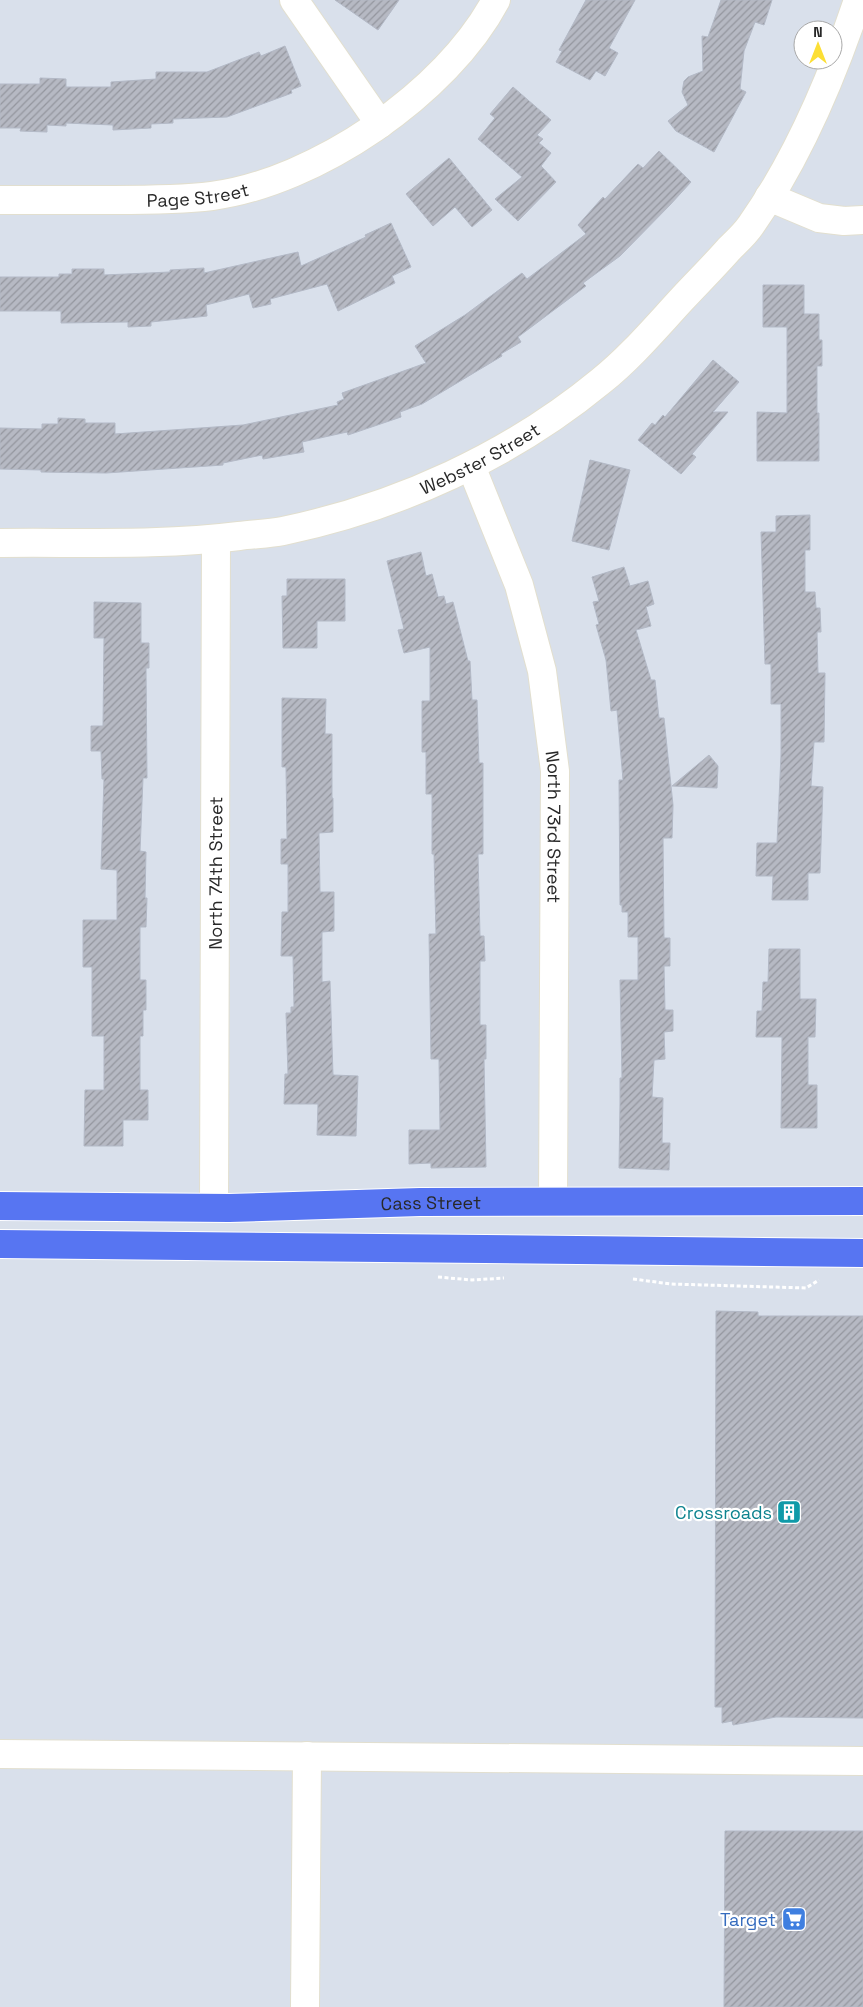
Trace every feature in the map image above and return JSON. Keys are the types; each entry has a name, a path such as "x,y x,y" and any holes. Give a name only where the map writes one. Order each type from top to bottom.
{"main road":[{"name":"Cass Street","path":"0,1206 214,1208 420,1202 863,1201"},
{"path":"0,1244 863,1253"}],"street":[{"path":"294,0 380,124 415,98 460,51 479,27 496,0"},
{"name":"Webster Street","path":"0,543 158,542 216,539 280,531 346,516 414,492 471,466 544,424 603,380 750,228 798,147 844,42 858,0"},
{"name":"Page Street","path":"0,200 165,200 213,196 256,186 298,171 348,146 380,124"},
{"path":"769,197 819,218 844,221 863,220"},
{"name":"North 73rd Street","path":"471,466 519,585 542,670 552,736 555,771 553,1202"},
{"name":"North 74th Street","path":"214,1208 216,539"},
{"path":"0,1754 863,1761"},
{"path":"305,2007 307,1756"}],"building":[{"path":"335,0 399,0 378,30"},
{"path":"586,0 635,0 609,48 618,53 605,76 596,71 590,80 556,62 562,51 559,50"},
{"path":"721,0 772,0 764,25 755,22 744,51 740,89 746,92 714,152 676,131 668,121 688,105 682,92 684,81 688,77 703,71 702,36 708,37"},
{"path":"285,46 301,86 291,90 292,93 227,117 173,119 173,123 151,124 151,128 113,130 113,125 66,123 66,126 47,125 47,132 20,131 21,128 0,128 0,84 40,84 40,78 66,79 66,87 111,87 111,82 156,79 156,72 207,72 259,52 261,56"},
{"path":"513,87 551,120 537,135 543,139 539,143 551,153 541,166 556,182 518,221 495,199 522,177 478,139 495,118 490,114"},
{"path":"659,151 691,182 670,205 620,256 583,283 586,286 518,337 521,342 501,354 502,356 422,404 400,412 401,417 348,435 347,432 302,442 304,452 263,459 262,455 223,463 223,465 106,473 0,469 0,428 42,429 42,424 58,424 58,418 85,419 85,423 115,423 115,434 243,425 338,405 337,402 344,399 342,393 426,363 415,346 465,315 522,273 527,279 586,234 578,225 603,197 605,199 638,164 643,168"},
{"path":"449,158 492,210 472,227 455,207 433,226 406,194"},
{"path":"391,223 411,267 392,276 395,283 338,311 327,284 270,299 271,304 253,308 249,294 206,305 207,316 151,322 151,326 128,327 128,322 61,323 61,311 0,311 0,277 59,277 59,274 72,274 72,269 104,269 104,275 170,272 170,270 204,268 204,273 298,252 301,266 366,237 365,235"},
{"path":"763,285 804,285 804,314 819,314 822,366 817,366 819,461 757,461 757,412 787,413 787,327 763,327"},
{"path":"713,360 739,382 713,412 728,412 692,454 696,457 681,474 638,440 652,423 655,425 663,415 665,417"},
{"path":"590,460 630,470 609,550 572,541"},
{"path":"810,515 810,550 805,550 805,592 815,592 816,608 820,608 821,632 817,632 818,673 825,673 824,742 814,742 811,786 823,787 820,873 808,873 808,900 772,900 773,876 756,876 757,843 777,843 781,755 781,704 771,704 771,664 765,664 761,532 776,532 776,516"},
{"path":"421,552 426,576 432,574 438,597 444,596 446,604 453,602 468,661 470,661 472,700 477,700 479,763 483,763 483,854 478,854 480,936 484,936 485,961 480,961 480,1025 486,1025 486,1059 484,1059 486,1167 431,1168 431,1163 409,1164 409,1130 440,1130 439,1059 431,1059 429,934 436,934 434,854 432,854 432,794 426,794 426,752 422,752 422,701 430,701 430,647 404,653 398,630 404,629 387,561"},
{"path":"624,567 630,586 648,581 654,604 646,607 651,626 636,630 651,680 655,680 659,718 664,718 673,805 672,838 663,838 664,938 670,938 670,966 664,966 665,1010 673,1010 673,1031 664,1032 665,1059 654,1060 652,1097 663,1098 662,1143 670,1143 669,1170 619,1168 620,1078 622,1078 620,980 638,980 638,937 628,937 628,912 622,912 622,905 620,905 619,780 623,780 617,710 611,711 606,660 596,625 599,624 593,602 599,601 592,577"},
{"path":"287,579 345,579 345,621 317,621 317,648 283,648 282,596 287,596"},
{"path":"94,602 141,603 141,643 149,643 149,668 146,668 147,778 143,778 140,851 146,852 145,898 147,898 146,927 140,927 140,980 146,980 146,1010 143,1010 143,1036 140,1036 140,1090 148,1090 148,1120 123,1120 123,1146 84,1146 85,1090 104,1090 104,1036 92,1036 92,967 83,967 83,920 117,920 117,870 101,869 104,779 102,779 101,751 91,751 91,726 103,726 104,638 94,638"},
{"path":"282,698 326,699 325,734 332,734 333,832 319,833 320,892 334,892 334,931 322,932 322,982 330,981 333,1075 358,1076 356,1136 317,1135 318,1104 284,1104 285,1074 288,1074 286,1013 291,1013 291,1007 294,1007 293,956 281,956 282,912 288,912 288,864 281,864 281,839 287,839 286,767 282,767"},
{"path":"709,755 718,766 717,788 672,786"},
{"path":"769,949 800,949 800,999 816,999 815,1037 808,1037 808,1085 817,1085 817,1128 781,1128 782,1037 756,1037 757,1011 762,1011 763,982 768,982"},
{"name":"Crossroads","path":"716,1311 758,1312 758,1316 863,1316 863,1718 776,1717 733,1725 732,1721 722,1723 722,1707 715,1707"},
{"name":"Target","path":"725,1831 863,1831 863,2007 724,2007"}],"place":[{"name":"Crossroads","path":"789,1512"},
{"name":"Target","path":"794,1919"}]}
